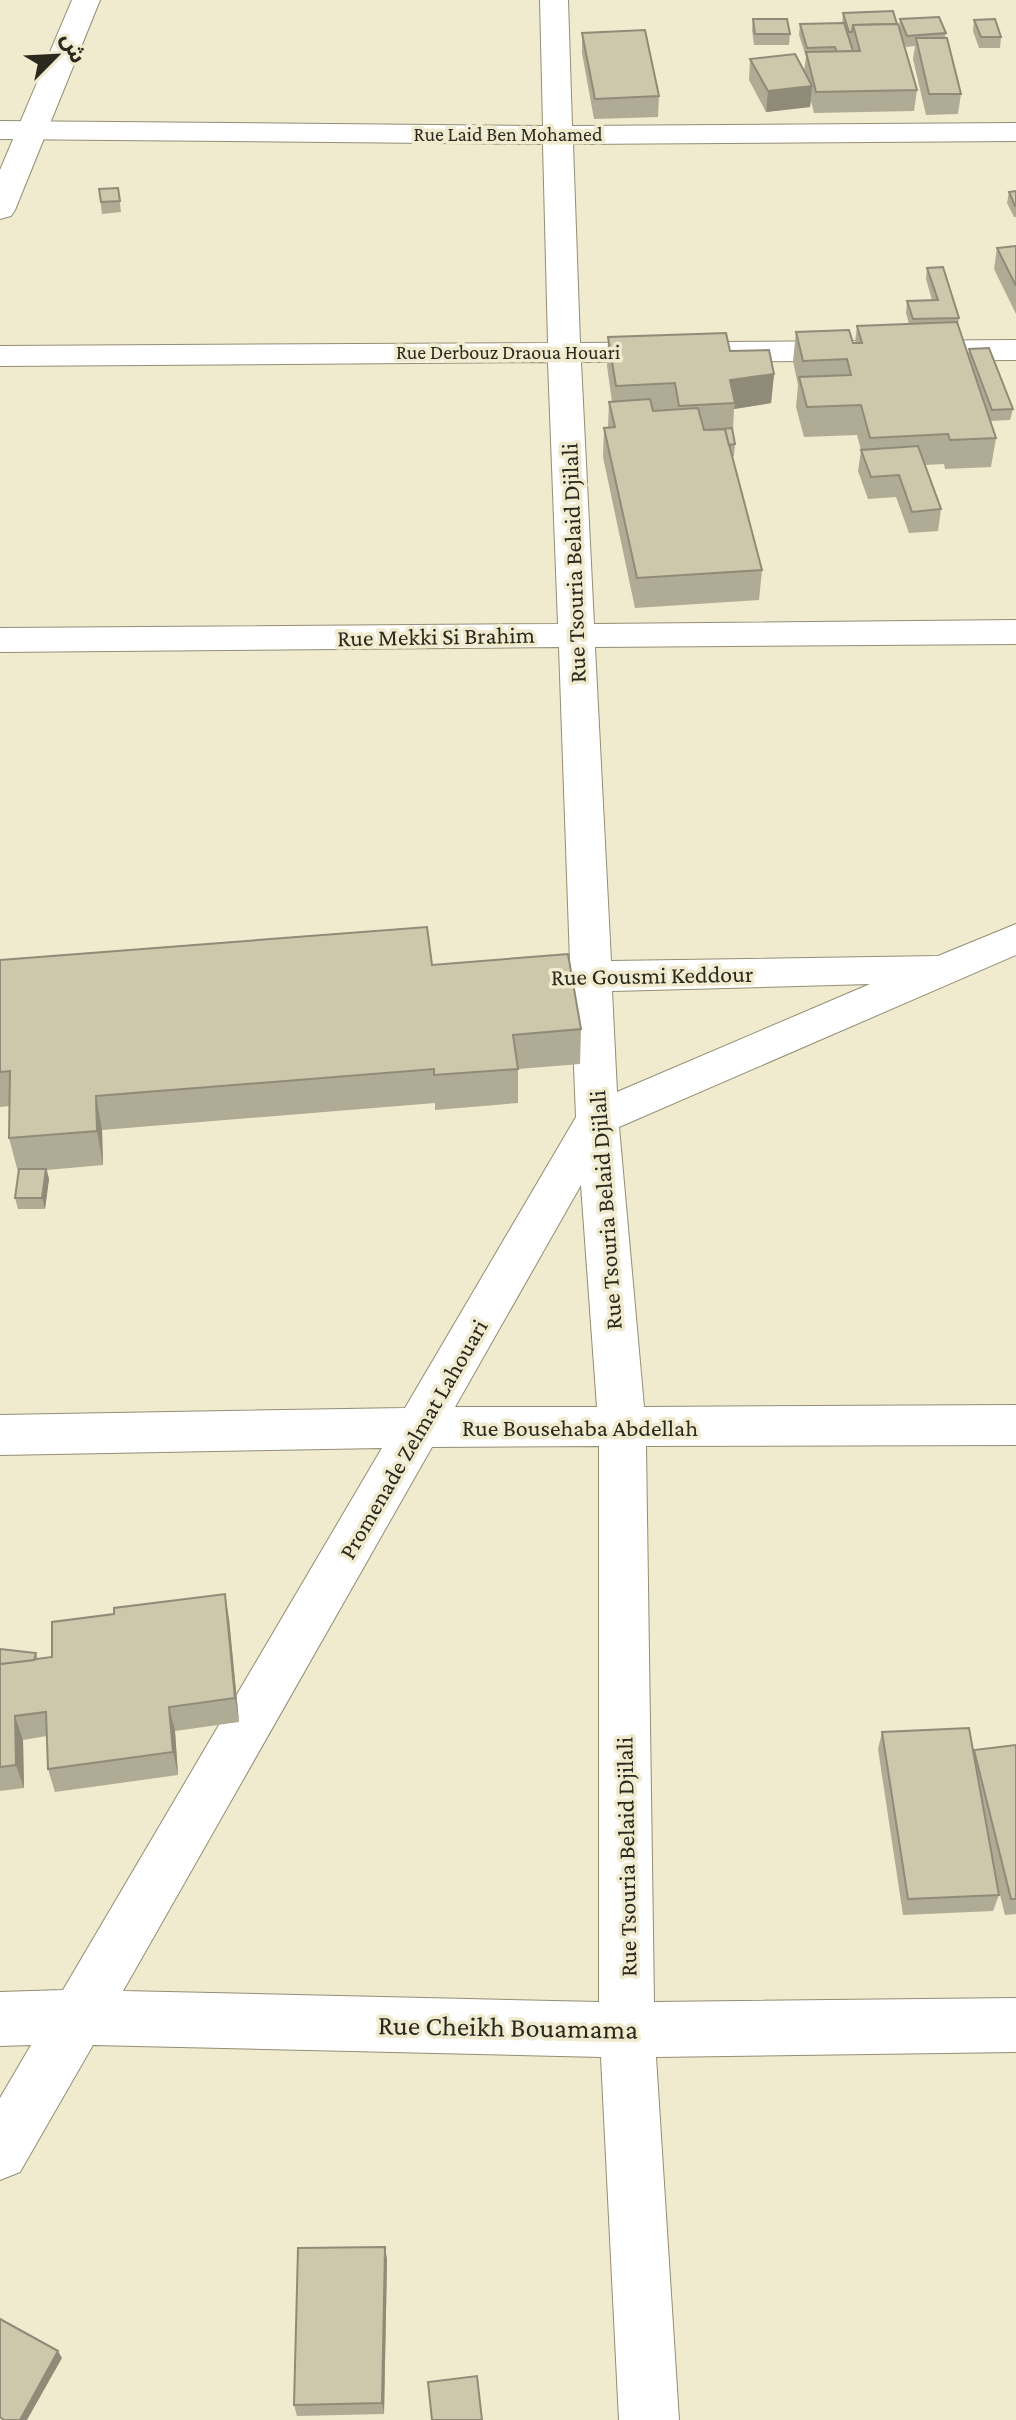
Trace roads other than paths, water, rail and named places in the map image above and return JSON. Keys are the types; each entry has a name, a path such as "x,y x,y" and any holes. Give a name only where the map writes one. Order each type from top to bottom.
{"street":[{"path":"0,210 14,131 86,0"},
{"name":"Rue Tsouria Belaid Djilali","path":"554,0 564,351 575,635 594,977 597,1118 622,1428 627,2030 649,2420"},
{"name":"Rue Laid Ben Mohamed","path":"14,131 559,135 1016,132"},
{"name":"Rue Derbouz Draoua Houari","path":"0,356 1016,350"},
{"name":"Rue Mekki Si Brahim","path":"0,640 1016,632"},
{"path":"597,1118 1016,939"},
{"name":"Rue Gousmi Keddour","path":"531,977 1016,967"},
{"name":"Promenade Zelmat Lahouari","path":"0,2152 597,1118"},
{"name":"Rue Bousehaba Abdellah","path":"0,1435 421,1427 1016,1425"},
{"name":"Rue Cheikh Bouamama","path":"0,2019 77,2017 627,2030 1016,2025"}]}
